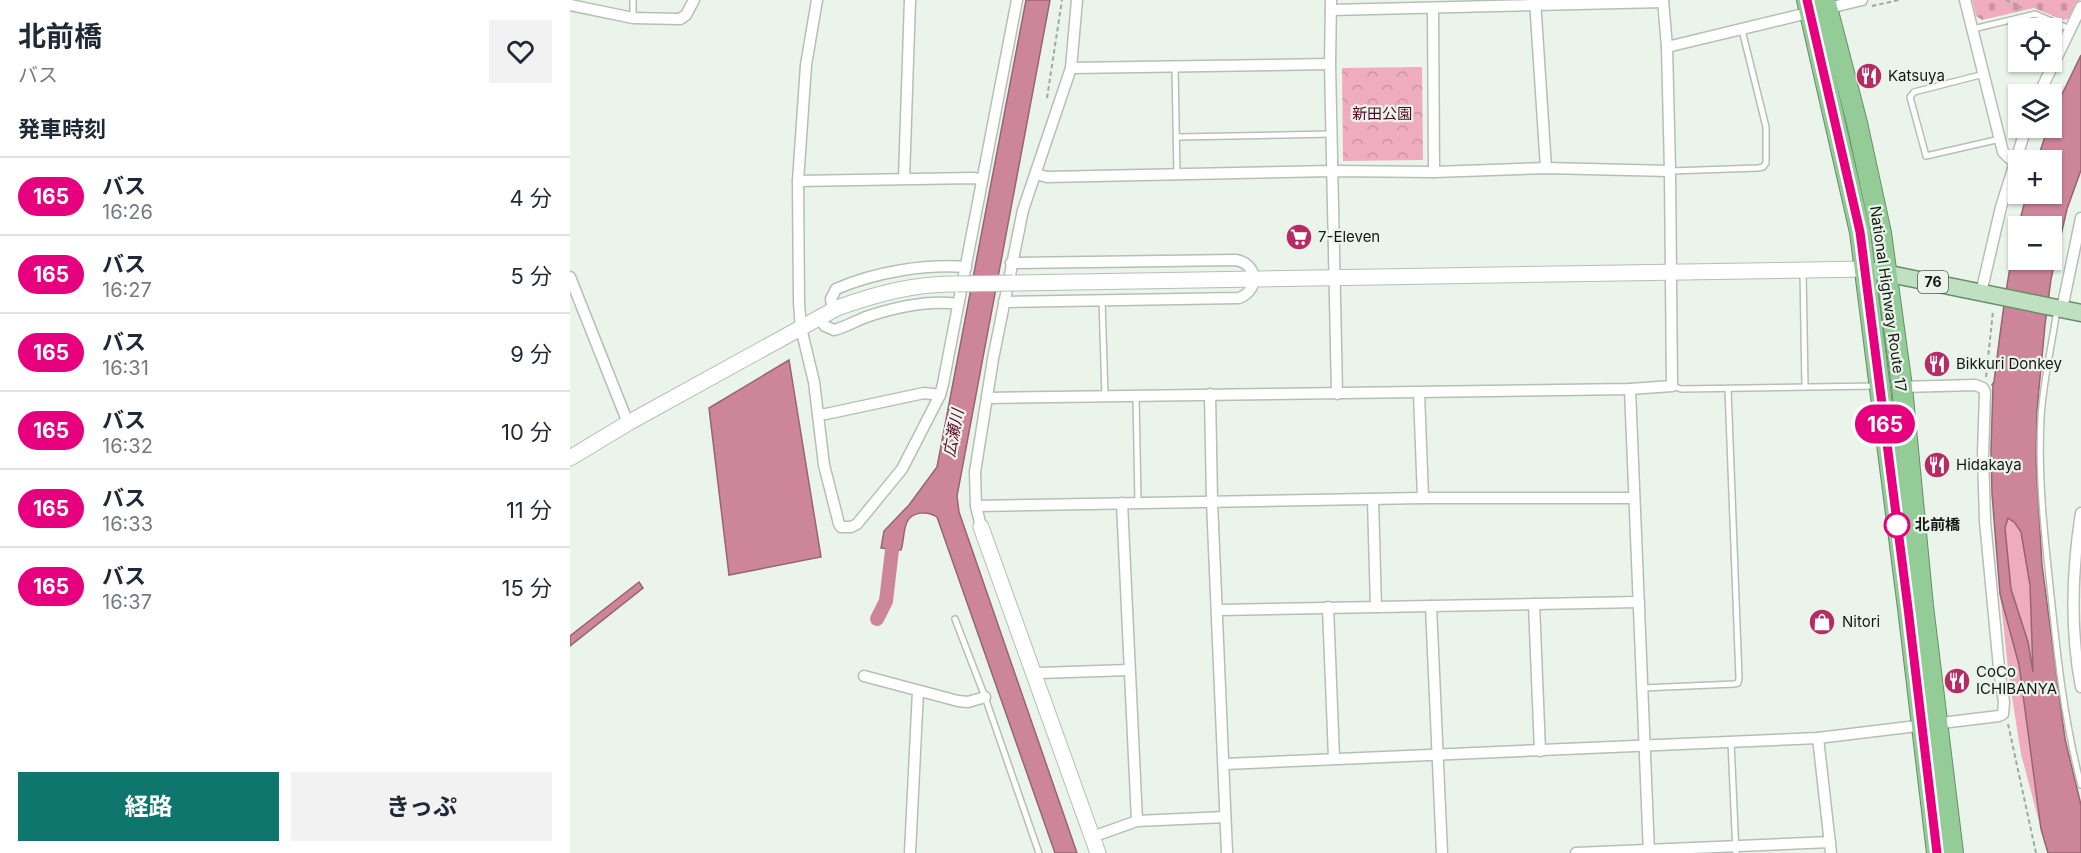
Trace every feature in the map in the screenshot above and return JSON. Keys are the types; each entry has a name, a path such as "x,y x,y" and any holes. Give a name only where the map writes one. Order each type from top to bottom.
{"highway":[{"name":"National Highway Route 17","path":"1818,5 1856,210 1930,726 1953,853"},
{"name":"National Highway Route 17","path":"1818,5 1857,123 1881,233 1887,273 1902,387 1923,606 1937,853"}],"main road":[{"name":"76","path":"1865,269 1982,293 1997,301 2081,313"}],"street":[{"path":"570,5 633,18 680,20 686,15 694,0"},
{"path":"817,0 806,65 798,180 801,328 814,382 824,465 838,524 841,527 851,528 857,524 902,470 940,395 1017,0"},
{"path":"904,179 910,0"},
{"path":"1077,0 1071,68 1023,210 1011,263 976,456 976,506 981,527 1098,853"},
{"path":"1667,47 1742,30 1818,5 1858,0"},
{"path":"1965,0 2000,139 2008,157"},
{"path":"987,399 1210,394 1337,394 1630,389 1672,386 1670,171 1667,47 1663,1 1535,3 1433,8 1331,5 1330,64 1337,394"},
{"path":"1535,3 1546,168"},
{"path":"2044,84 2081,7"},
{"path":"1433,8 1434,172"},
{"path":"1071,68 1330,64"},
{"path":"1036,174 1047,177 1333,171 1434,172 1546,168 1670,171"},
{"path":"798,180 974,178 982,180"},
{"path":"1982,293 2008,186"},
{"path":"2057,308 2081,218"},
{"path":"1004,302 1222,299 1243,297 1253,287 1254,279 1249,267 1243,261 1011,263"},
{"path":"833,310 831,299 834,292 840,287 864,279 934,267 966,267"},
{"path":"570,458 628,423 833,310 869,297 905,289 957,284 1865,269"},
{"path":"570,277 623,416 628,423"},
{"path":"819,318 829,329 910,306 958,304"},
{"path":"1224,764 1818,738 1930,726 2003,714 2004,702 1985,521 1983,455 1985,392 1983,388 1975,385 1902,387"},
{"path":"1630,389 1649,851"},
{"path":"818,414 924,393 940,395"},
{"path":"1419,393 1423,498"},
{"path":"1210,394 1212,501 1227,853"},
{"path":"976,506 1423,498 1634,498"},
{"path":"1373,499 1377,607"},
{"path":"1122,503 1137,820"},
{"path":"2081,513 2073,634 2081,687"},
{"path":"1218,610 1639,602"},
{"path":"1534,604 1540,750"},
{"path":"1431,606 1442,853"},
{"path":"1328,608 1334,758"},
{"path":"1034,675 1129,670"},
{"path":"864,676 958,701 968,702 985,697"},
{"path":"910,853 918,691"},
{"path":"1576,853 1831,848 1818,738"},
{"path":"1092,837 1137,820 1225,817"}],"lane":[{"path":"633,0 633,18"},
{"path":"1973,29 2035,14 2070,29"},
{"path":"1670,171 1758,168 1763,167 1766,163 1766,127 1742,30"},
{"path":"1175,66 1178,175"},
{"path":"1984,74 1914,92 1910,97 1926,156 2000,139"},
{"path":"1178,137 1332,135"},
{"path":"1803,270 1805,387"},
{"path":"1102,300 1105,397"},
{"path":"2057,308 2043,398 2042,488 2048,570 2061,678 2068,729 2081,785"},
{"path":"1672,386 1681,389 1881,387"},
{"path":"1642,688 1738,682 1728,389"},
{"path":"1136,397 1138,502"},
{"path":"955,619 985,697 1039,853"},
{"path":"1731,742 1736,850"}],"path":[{"path":"1047,100 1062,0"},
{"path":"2006,0 2025,10 2026,15"},
{"path":"1983,388 1997,301"},
{"path":"2003,714 2007,718 2036,853"}],"green space":[{"path":"1972,0 2080,0 2070,18 2063,20 2034,8 1982,20 1976,16"},
{"name":"新田公園","path":"1422,67 1423,160 1343,161 1342,68"},
{"path":"2008,518 2019,530 2026,559 2033,625 2033,672 2028,642 2011,588 2005,528"},
{"path":"2000,594 2019,665 2041,829 2021,754 2009,678"}],"water":[{"name":"広瀬川","path":"1026,0 1050,0 957,496 959,512 1077,853 1055,853 937,517 925,513 916,514 909,518 906,525 901,550 881,548 884,531 909,505 937,467"},
{"path":"2081,55 2081,170 2062,231 2062,216 2021,216 2024,204 2062,204 2062,150 2040,150 2045,138 2062,138 2062,94"},
{"path":"2010,270 2053,270 2037,410 2036,462 2042,565 2065,739 2081,805 2081,853 2048,853 2041,829 2019,665 2000,594 1992,494 1992,385","holes":["2008,518 2021,532 2030,585 2033,672 2028,642 2011,589 2005,528"]},
{"path":"789,360 821,557 729,575 709,408"},
{"path":"639,582 643,588 570,646 570,636"}],"waterway":[{"path":"877,619 886,601 894,533"}],"bus line":[{"name":"165","path":"1807,0 1837,122 1862,245 1937,853"}],"place":[{"name":"Katsuya","path":"1869,76"},
{"name":"7-Eleven","path":"1299,237"},
{"name":"Bikkuri Donkey","path":"1937,364"},
{"name":"Hidakaya","path":"1937,465"},
{"name":"北前橋","path":"1897,525"},
{"name":"Nitori","path":"1822,622"},
{"name":"CoCo ICHIBANYA","path":"1957,681"}]}
